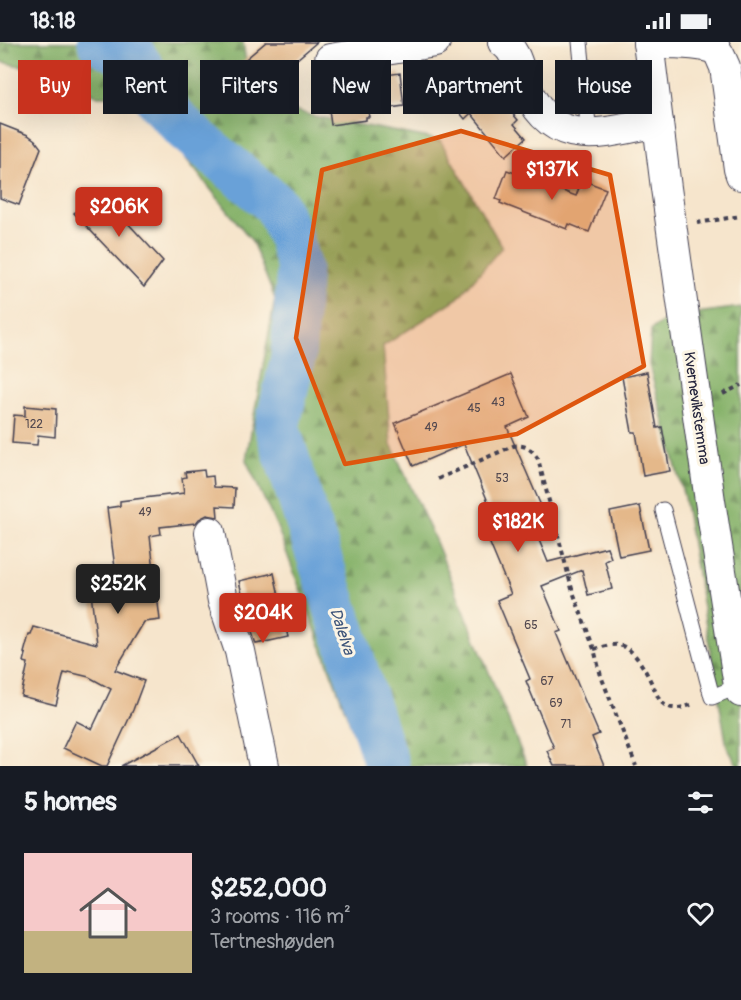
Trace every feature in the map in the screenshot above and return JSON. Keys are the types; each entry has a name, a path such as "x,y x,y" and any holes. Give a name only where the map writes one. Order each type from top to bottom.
{"street":[{"path":"330,59 435,42"},
{"name":"Kvernevikstemma","path":"730,692 710,501 648,42 696,42 715,49 721,56 725,67 738,170 741,175"},
{"path":"506,43 514,55 535,104 546,119 558,128 589,134 658,122"},
{"path":"210,532 223,600 240,651 264,766"}],"lane":[{"path":"580,42 589,134"},
{"path":"663,510 730,692"}],"path":[{"path":"694,224 741,216"},
{"path":"438,479 513,446 528,447 534,452 538,459 572,589 601,675 636,766"},
{"path":"594,649 617,644 626,646 640,662 660,701 670,708 683,708 730,692"}],"highlighted area":[{"path":"461,131 610,175 644,366 517,434 345,464 296,338 322,170"}],"green space":[{"path":"0,42 243,42 246,60 200,60 200,114 299,114 299,112 440,140 502,247 458,298 383,346 391,444 436,542 527,766 366,766 277,527 246,460 275,299 252,241 150,114 188,114 188,60 103,60 103,96 91,93 91,60 18,60 18,66 0,62"},
{"path":"741,307 741,766 738,766 727,747 684,497 649,365 651,330 673,314"}],"building":[{"path":"266,42 317,42 296,60 245,60"},
{"path":"400,73 403,106 391,108 391,74"},
{"path":"330,114 368,114 366,120 331,125"},
{"path":"461,114 470,114 465,119"},
{"path":"472,114 513,114 518,120 514,124 526,138 506,156"},
{"path":"0,124 28,135 41,148 19,205 0,198"},
{"path":"507,170 576,196 582,180 606,189 589,232 569,224 567,229 500,203 501,201 496,199"},
{"path":"98,191 163,261 144,287 74,213"},
{"path":"647,372 657,428 662,427 670,471 643,476 636,432 632,432 622,377"},
{"path":"511,374 529,417 507,427 542,508 528,513 548,562 607,547 611,558 605,561 612,589 588,595 582,570 542,586 561,631 556,633 599,734 592,737 604,766 554,766 547,751 554,748 526,681 530,679 497,600 511,594 483,527 496,521 464,444 413,466 395,423"},
{"path":"25,406 56,409 55,437 38,435 37,445 12,443 14,415 25,416"},
{"path":"204,470 205,477 213,476 214,487 235,488 234,507 217,506 218,517 207,515 196,523 160,527 161,534 150,536 160,620 144,622 115,670 144,681 107,766 102,766 63,748 76,721 92,729 111,689 89,677 69,672 64,673 56,705 21,696 28,663 24,662 26,654 24,653 29,635 34,627 97,644 91,593 118,590 107,508 120,506 120,501 184,493 182,478 186,477 185,472"},
{"path":"640,506 649,550 619,556 610,512"},
{"path":"274,573 288,637 256,644 239,581"},
{"path":"181,734 199,766 121,766 173,738"}],"waterway":[{"name":"Dalelva","path":"100,42 119,52 134,56 145,73 156,98 186,130 276,205 289,234 299,268 293,358 277,427 387,766"}]}
